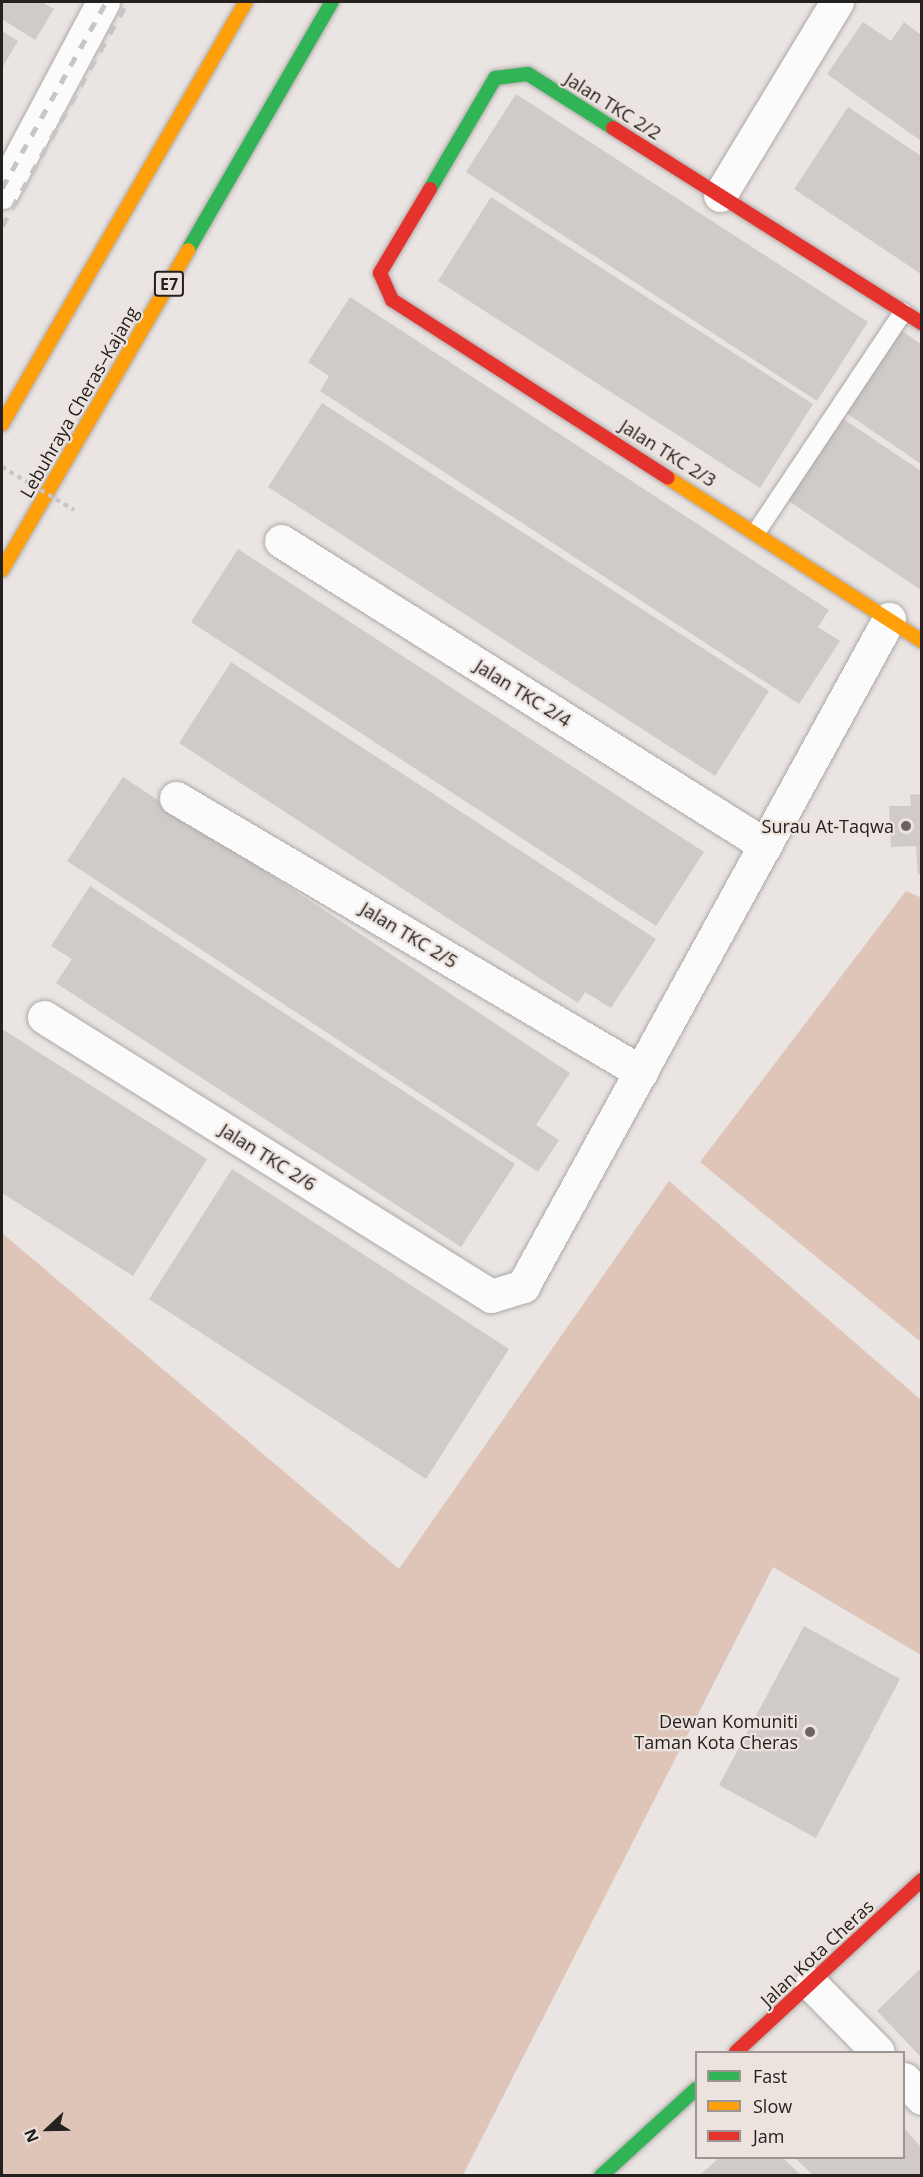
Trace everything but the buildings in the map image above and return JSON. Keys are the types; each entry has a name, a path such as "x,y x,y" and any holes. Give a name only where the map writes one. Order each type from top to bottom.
{"main road":[{"path":"2,424 246,2"},
{"name":"Lebuhraya Cheras–Kajang","path":"2,570 332,2"},
{"name":"Jalan TKC 2/2","path":"392,300 380,273 495,78 528,74 921,323"},
{"name":"Jalan TKC 2/3","path":"392,300 757,531 921,641"},
{"name":"Jalan Kota Cheras","path":"737,2051 921,1880"},
{"path":"601,2175 695,2090"}],"street":[{"path":"2,192 103,2"},
{"path":"720,195 837,2"},
{"name":"Jalan TKC 2/4","path":"281,541 765,845"},
{"path":"641,1072 889,619"},
{"name":"Jalan TKC 2/5","path":"176,798 641,1072"},
{"name":"Jalan TKC 2/6","path":"44,1017 491,1296 524,1286 641,1072"},
{"path":"811,1984 877,2051"},
{"path":"905,2081 921,2098"}],"lane":[{"path":"757,531 903,312"}],"path":[{"path":"2,467 74,510"}],"shaded area":[{"path":"906,891 922,898 921,1342 700,1162"},
{"path":"669,1181 921,1400 921,1655 773,1567 463,2175 2,2175 2,1233 399,1569"}],"railway":[{"path":"2,188 106,2"},
{"path":"2,226 127,2"}],"traffic: fast":[{"path":"188,250 332,2"},
{"path":"430,189 495,78 528,74 613,128"},
{"path":"601,2176 695,2090"}],"traffic: slow":[{"path":"2,424 246,2"},
{"path":"2,570 188,250"},
{"path":"668,478 922,641"}],"traffic: jam":[{"path":"613,128 922,323"},
{"path":"430,189 380,273 392,300 668,478"},
{"path":"737,2051 922,1880"}],"place":[{"name":"Surau At-Taqwa","path":"906,826"},
{"name":"Dewan Komuniti Taman Kota Cheras","path":"810,1732"}]}
